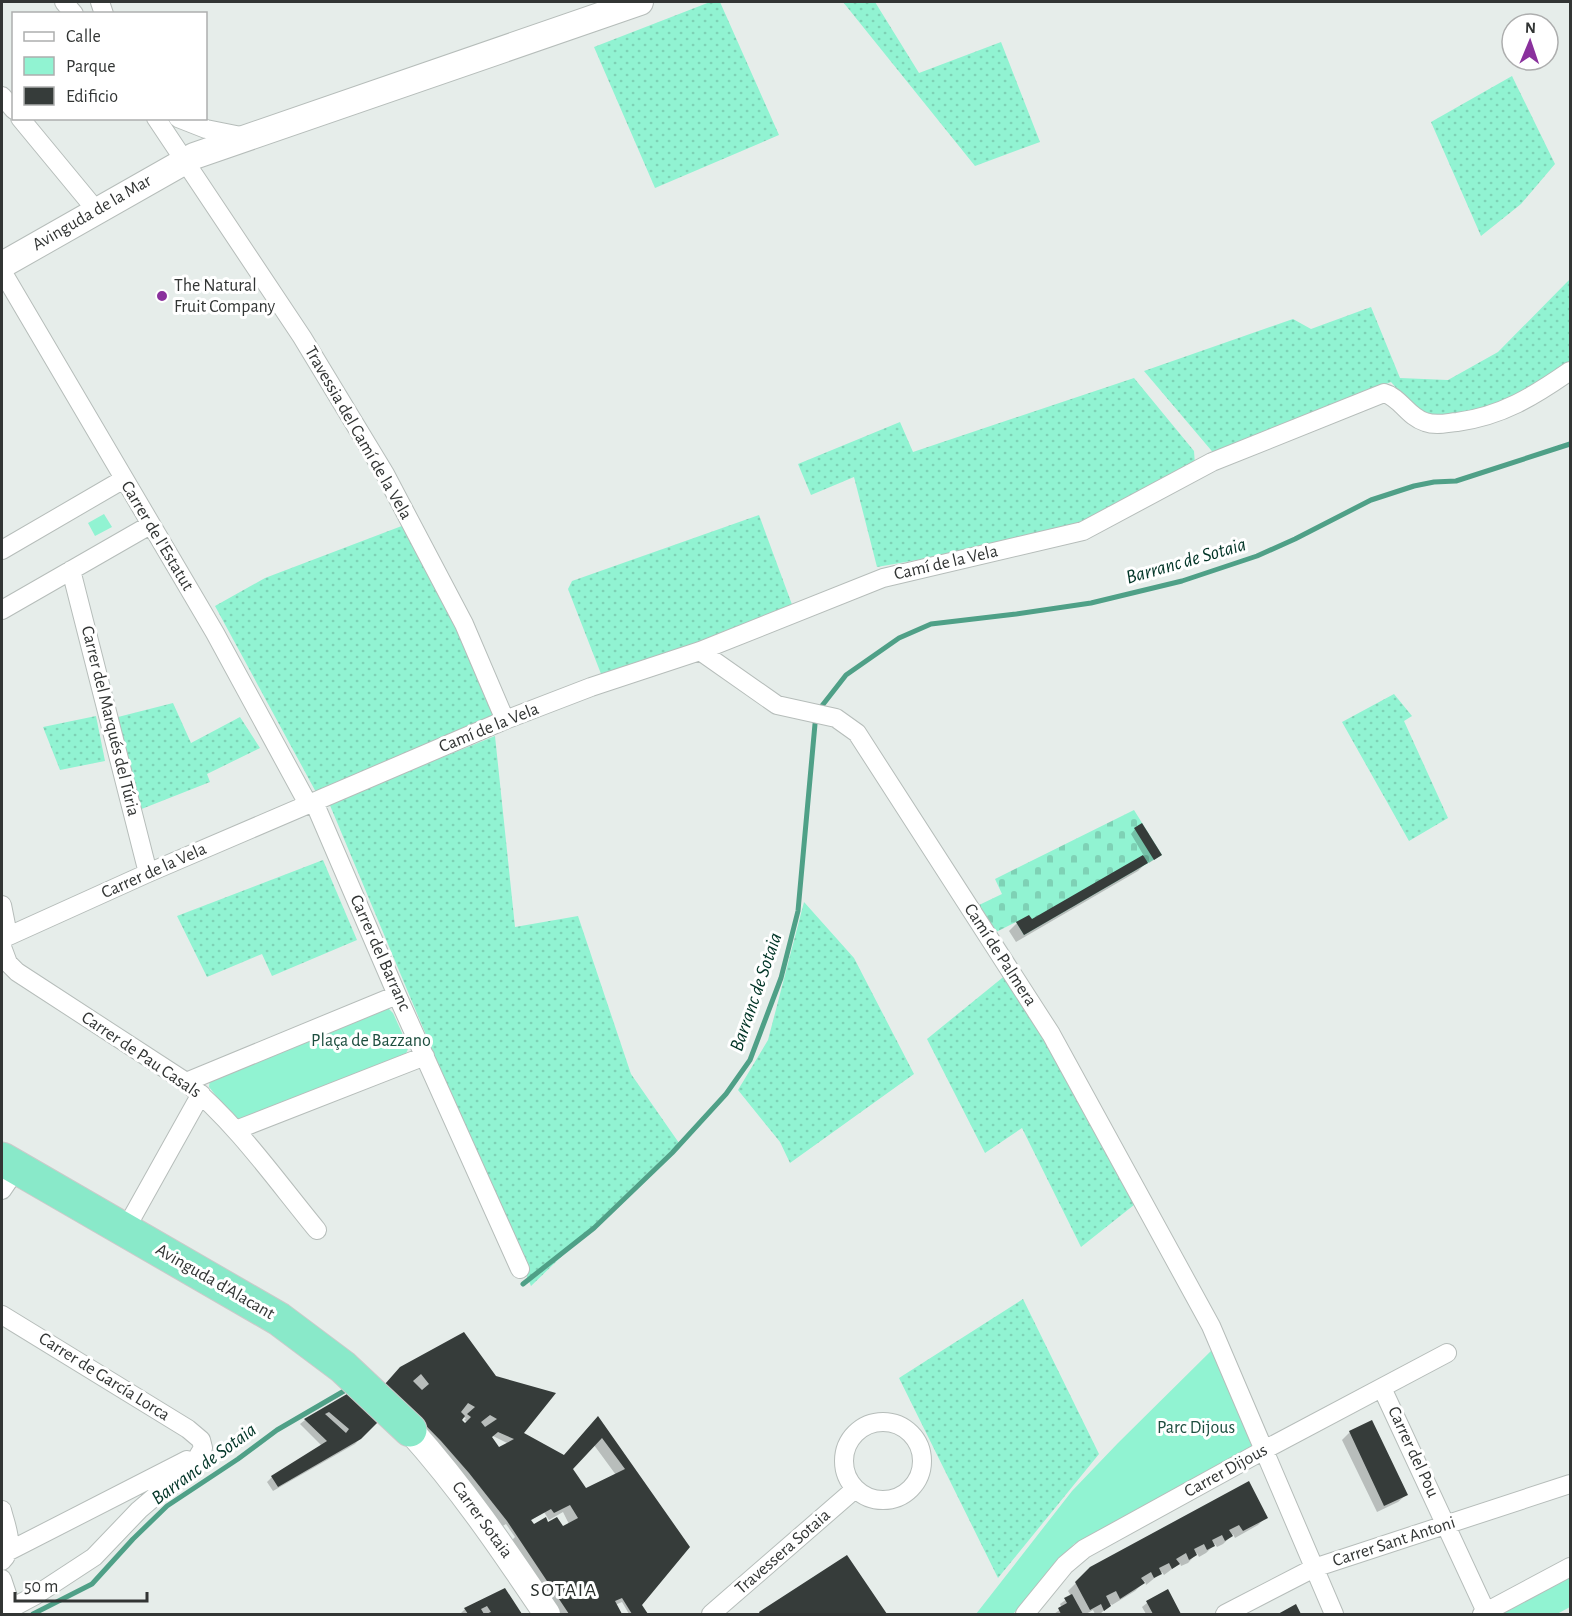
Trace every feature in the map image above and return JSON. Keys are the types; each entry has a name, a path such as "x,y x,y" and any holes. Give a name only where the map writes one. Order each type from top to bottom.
{"highway":[{"name":"Avinguda d'Alacant","path":"7,1172 125,1230 279,1319 343,1367 410,1431"}],"main road":[{"name":"Avinguda de la Mar","path":"2,265 194,156 640,2"},
{"name":"Carrer Sotaia","path":"410,1431 450,1475 486,1523 547,1614"}],"street":[{"path":"2,96 12,108"},
{"path":"22,120 96,210"},
{"name":"Travessia del Camí de la Vela","path":"157,120 183,162 302,337 385,474 464,624 505,720"},
{"path":"183,120 206,129 247,138"},
{"name":"Carrer de l'Estatut","path":"2,271 215,633 311,803"},
{"name":"Camí de la Vela","path":"311,803 505,720 591,687 700,651 884,578 1083,531 1212,462 1384,393 1391,395 1423,422 1436,425 1481,419 1534,396 1570,371"},
{"path":"2,550 123,479"},
{"path":"2,610 150,525"},
{"name":"Carrer del Marqués del Túria","path":"71,570 148,873"},
{"name":"Camí de Palmera","path":"700,651 777,705 836,718 857,733 1051,1034 1219,1340 1334,1614"},
{"name":"Carrer de la Vela","path":"4,940 148,873 311,803"},
{"name":"Carrer del Barranc","path":"311,803 520,1269"},
{"name":"Carrer de Pau Casals","path":"2,905 8,963 17,972 201,1094 236,1130 317,1230"},
{"path":"186,1082 397,995"},
{"path":"236,1130 425,1056"},
{"path":"125,1230 201,1094"},
{"name":"Carrer de García Lorca","path":"2,1315 188,1430 198,1437 202,1448"},
{"name":"Carrer Dijous","path":"1025,1614 1072,1557 1264,1450 1447,1353"},
{"name":"Carrer del Pou","path":"1382,1388 1486,1614"},
{"path":"883,1422 896,1424 909,1430 917,1441 923,1460 921,1473 915,1484 906,1493 883,1500 870,1497 855,1489 844,1463 849,1442 857,1431 869,1424 883,1422"},
{"path":"5,1556 202,1448"},
{"path":"7,1612 94,1557 139,1510 186,1471 202,1448"},
{"name":"Carrer Sant Antoni","path":"1225,1614 1314,1568 1570,1484"},
{"name":"Travessera Sotaia","path":"711,1614 855,1489"},
{"path":"2,1510 9,1541 5,1556"},
{"path":"1486,1614 1570,1567"},
{"path":"2,1580 8,1594 7,1612"}],"green space":[{"path":"710,2 720,2 779,135 655,188 594,47"},
{"path":"843,2 875,2 919,73 1001,42 1040,142 975,166"},
{"path":"1512,76 1555,164 1521,204 1481,236 1431,122"},
{"path":"1570,279 1570,362 1517,400 1459,420 1425,414 1406,399 1391,382 1216,456 1144,371 1293,319 1311,329 1371,307 1400,378 1448,380 1498,352"},
{"path":"1134,378 1194,451 1195,465 1092,523 1036,539 877,567 854,477 811,495 798,464 900,422 913,452"},
{"path":"104,514 112,527 95,536 88,523"},
{"path":"759,515 794,610 603,679 568,589 572,581"},
{"path":"407,524 497,714 317,794 215,606 265,578"},
{"path":"1394,694 1412,716 1404,721 1448,818 1409,841 1342,722"},
{"path":"173,703 191,743 240,717 260,748 207,774 210,782 139,810 118,717"},
{"path":"96,716 105,761 60,770 43,727"},
{"path":"495,736 515,927 578,916 631,1074 679,1143 531,1286 329,803"},
{"path":"1134,810 1162,855 1024,935 1016,922 996,932 979,905 1002,894 995,879"},
{"path":"323,860 357,940 272,976 262,954 207,977 177,916"},
{"path":"804,902 854,958 914,1074 790,1163 780,1142 738,1090 768,1040"},
{"path":"1007,974 1139,1201 1081,1247 1022,1128 985,1153 927,1039"},
{"name":"Plaça de Bazzano","path":"387,1007 393,1013 407,1044 408,1049 405,1056 242,1120 232,1116 209,1087 210,1079"},
{"path":"1023,1299 1099,1454 998,1578 899,1378"},
{"name":"Parc Dijous","path":"1213,1349 1253,1449 1074,1544 1013,1614 976,1614 1072,1491"},
{"path":"1570,1575 1570,1607 1557,1614 1499,1614"}],"building":[{"path":"1142,823 1162,855 1154,860 1134,828"},
{"path":"1143,855 1148,863 1024,935 1016,922 1029,915 1032,919"},
{"path":"464,1332 496,1376 556,1393 524,1433 564,1455 598,1416 690,1547 642,1605 648,1614 632,1614 622,1598 615,1601 622,1614 569,1614 507,1521 469,1473 385,1384 400,1367","holes":["421,1374 429,1384 422,1390 413,1381","468,1403 475,1407 467,1414 471,1417 465,1423 462,1420 465,1416 461,1412","490,1415 497,1419 485,1427 481,1422","498,1432 514,1439 499,1447 492,1437","602,1438 625,1469 586,1488 573,1469","570,1505 578,1518 563,1526 557,1517 548,1522 546,1517 534,1524 531,1520 551,1509 554,1513"]},
{"path":"347,1394 378,1422 361,1439 278,1487 271,1476 327,1441 304,1419","holes":["329,1412 349,1429 346,1433 325,1414"]},
{"path":"1372,1420 1408,1495 1384,1506 1349,1431"},
{"path":"1249,1481 1268,1518 1243,1531 1239,1525 1229,1530 1233,1536 1225,1541 1222,1535 1212,1540 1215,1546 1207,1550 1204,1544 1194,1549 1197,1555 1189,1560 1186,1553 1176,1559 1180,1564 1172,1569 1169,1563 1159,1568 1162,1574 1154,1578 1151,1572 1141,1578 1145,1583 1120,1599 1116,1591 1106,1596 1111,1606 1104,1611 1101,1604 1090,1610 1075,1582 1090,1567"},
{"path":"847,1555 887,1614 760,1614 759,1612"},
{"path":"505,1588 522,1614 486,1614 491,1612 487,1606 481,1609 484,1614 468,1614 464,1608"},
{"path":"1168,1589 1181,1614 1153,1614 1146,1601"},
{"path":"1072,1594 1083,1614 1061,1614 1058,1608 1067,1603 1064,1598"},
{"path":"1296,1604 1301,1614 1278,1614"}],"waterway":[{"name":"Barranc de Sotaia","path":"821,707 846,675 899,638 931,624 1091,603 1182,581 1257,556 1371,500 1414,486 1456,481 1570,444"},
{"name":"Barranc de Sotaia","path":"523,1284 594,1228 672,1153 726,1094 750,1060 781,978 798,911 815,724"},
{"name":"Barranc de Sotaia","path":"33,1614 92,1584 167,1506 277,1430 344,1391"}],"place":[{"name":"The Natural Fruit Company","path":"162,296"}],"district":[{"name":"SOTAIA","path":"564,1590"}]}
